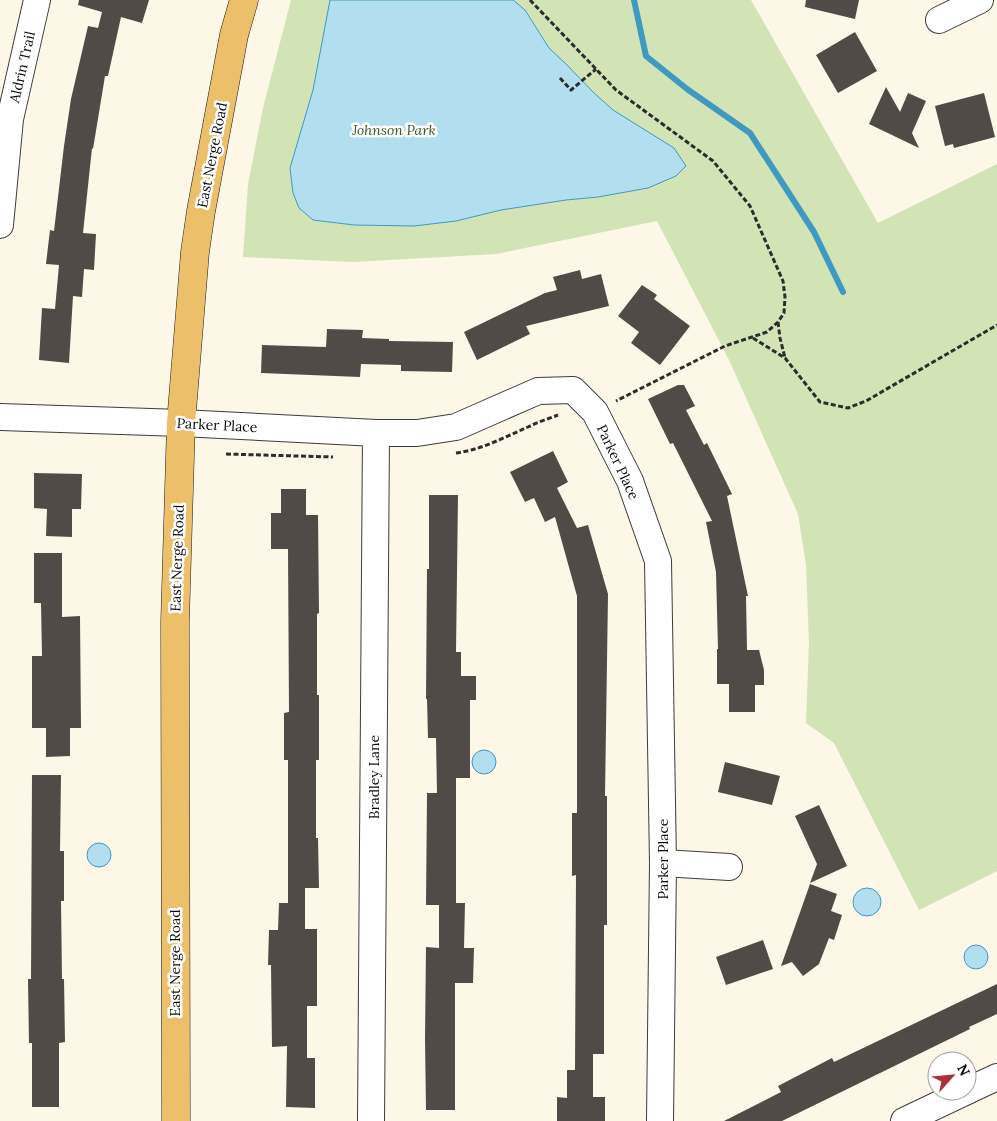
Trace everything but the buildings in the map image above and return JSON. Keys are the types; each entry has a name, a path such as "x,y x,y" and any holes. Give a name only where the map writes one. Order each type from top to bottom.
{"main road":[{"name":"East Nerge Road","path":"176,1121 174,622 181,423 195,252 201,211 234,35 244,0"}],"street":[{"name":"Aldrin Trail","path":"0,225 5,118 37,0"},
{"path":"939,20 980,0"},
{"name":"Parker Place","path":"0,417 181,423 376,433 417,433 456,427 538,392 573,390 595,412 630,481 658,561 663,863 660,1121"},
{"name":"Bradley Lane","path":"371,1121 376,433"},
{"path":"663,863 729,867"},
{"path":"977,1086 997,1077"},
{"path":"904,1121 946,1101"}],"path":[{"path":"454,454 493,443 564,413 595,412 666,374 725,346 767,332 778,322 784,312 783,281 750,206 713,161 616,90 530,0"},
{"path":"560,78 571,90 596,69"},
{"path":"778,322 785,358"},
{"path":"752,338 785,358 820,402 848,408 866,401 997,325"},
{"path":"226,454 338,457"}],"green space":[{"name":"Johnson Park","path":"291,0 751,0 878,223 997,164 997,871 919,910 834,743 806,723 809,642 806,565 798,514 729,360 657,221 496,254 353,262 243,257 248,184 263,108"}],"water":[{"path":"330,0 513,0 525,10 549,48 593,92 613,110 674,148 686,166 676,176 648,188 598,197 501,210 456,221 414,226 354,225 313,220 299,208 293,193 290,168 313,90"},
{"path":"484,750 489,751 495,757 495,767 489,773 484,774 479,773 473,767 472,762 473,757 479,751"},
{"path":"99,843 104,844 110,850 110,860 104,866 99,867 94,866 88,860 87,855 88,850 94,844"},
{"path":"867,888 877,892 881,902 877,912 867,916 857,912 853,902 857,892"},
{"path":"976,945 981,946 987,952 987,962 981,968 976,969 971,968 965,962 964,957 965,952 971,946"}],"waterway":[{"path":"634,0 646,56 687,89 750,133 814,232 843,292"}]}
